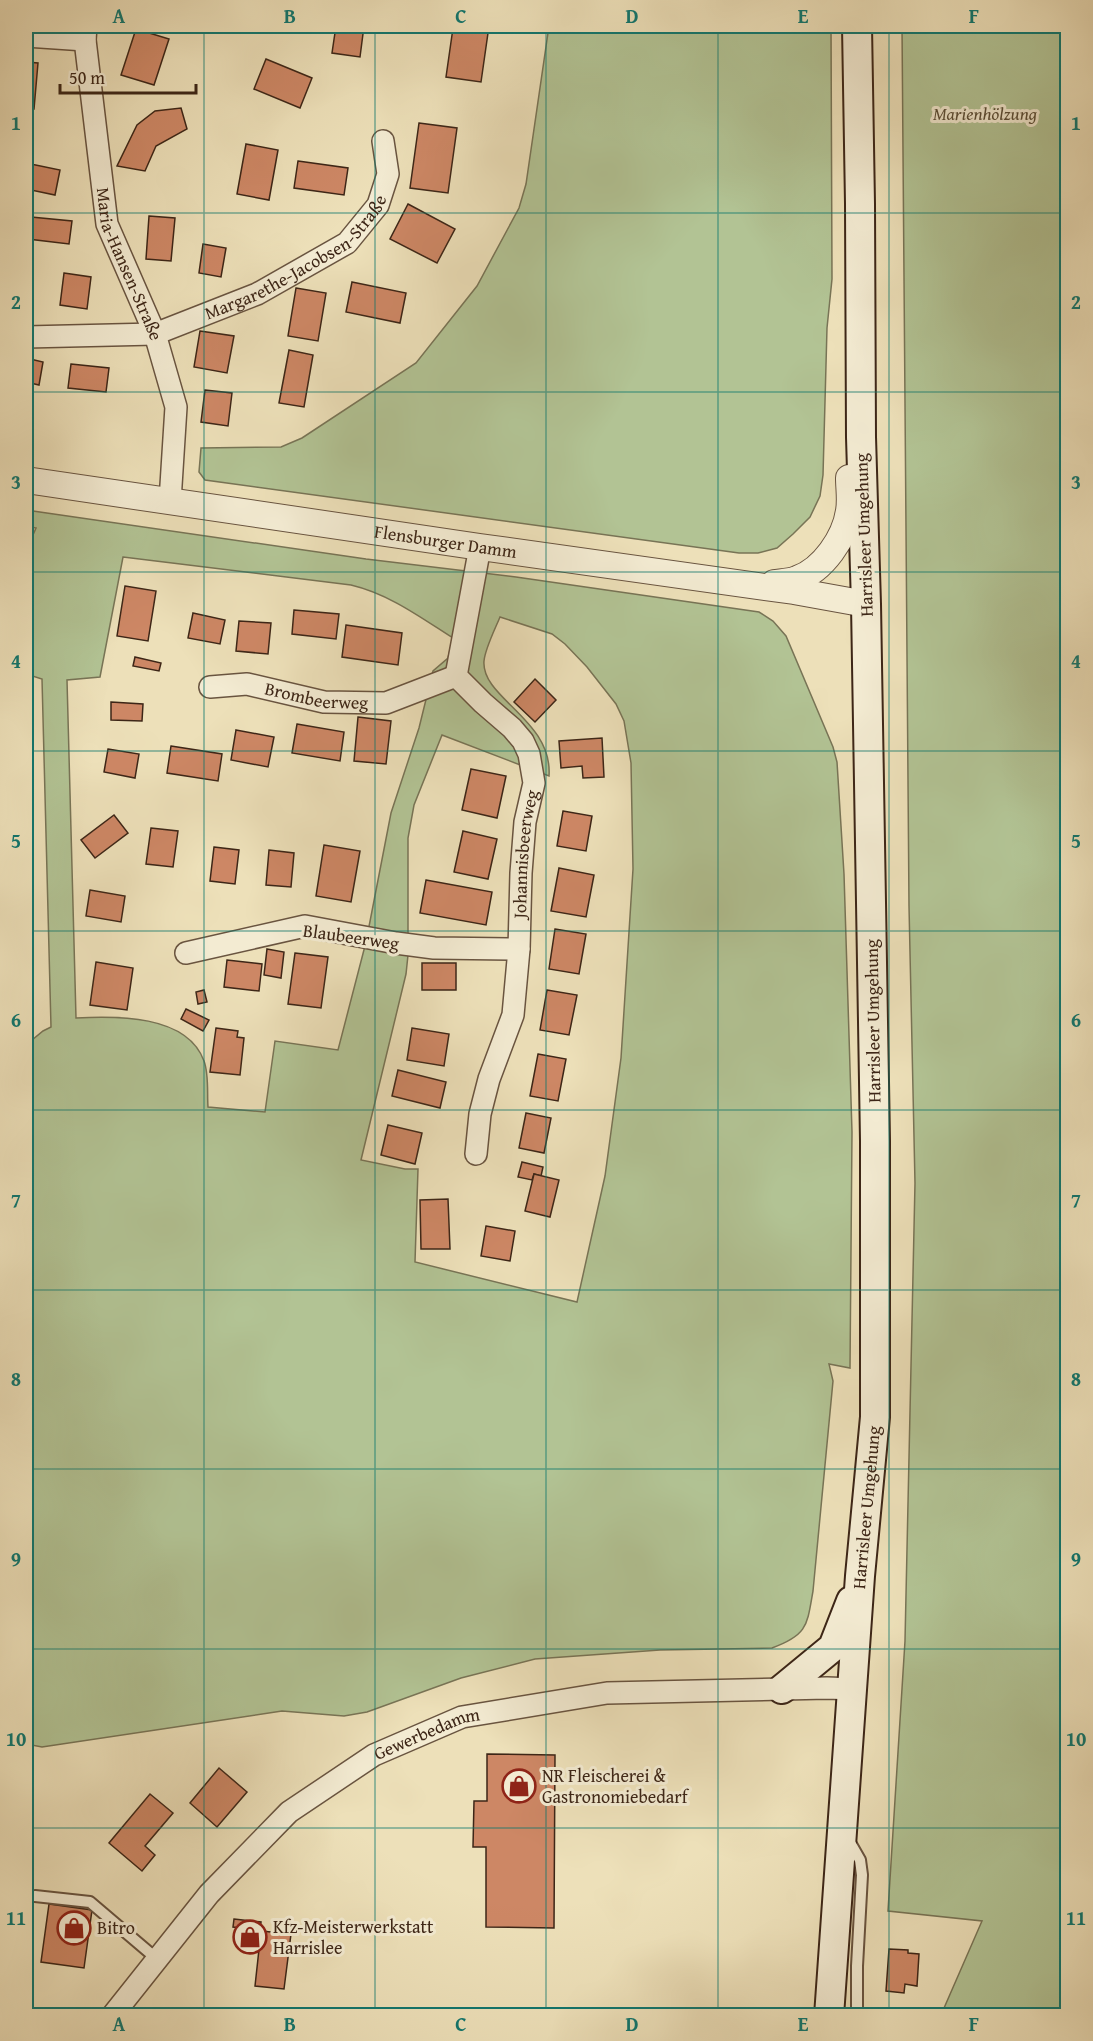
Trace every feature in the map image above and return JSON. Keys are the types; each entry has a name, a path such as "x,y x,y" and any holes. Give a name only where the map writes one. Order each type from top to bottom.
{"main road":[{"name":"Harrisleer Umgehung","path":"829,2016 854,1689 860,1576 875,1417 875,1141 861,437 857,26"},
{"path":"782,1689 832,1647 860,1576"}],"street":[{"path":"26,36 86,33"},
{"name":"Maria-Hansen-Straße","path":"86,33 107,224 155,334 176,407 170,501"},
{"name":"Margarethe-Jacobsen-Straße","path":"155,334 257,294 347,243 378,205 388,174 382,141"},
{"path":"26,337 155,334"},
{"path":"756,586 794,580 815,569 829,554 846,527 850,509 847,405 861,352"},
{"name":"Flensburger Damm","path":"26,480 866,604"},
{"path":"456,676 480,547"},
{"name":"Brombeerweg","path":"210,687 247,684 324,702 386,703 456,676"},
{"name":"Johannisbeerweg","path":"456,676 512,728 529,753 534,783 525,822 519,949 513,1015 489,1079 480,1114 476,1154"},
{"name":"Blaubeerweg","path":"186,953 305,926 434,948 519,949"},
{"name":"Gewerbedamm","path":"112,2016 209,1894 289,1812 374,1755 462,1718 607,1693 854,1689"}],"lane":[{"path":"843,1831 860,1860 862,1875 857,2016"},
{"path":"35,1896 90,1902 157,1959"}],"green space":[{"path":"549,26 831,26 832,279 827,328 823,475 820,496 810,517 777,548 758,553 739,553 205,480 199,472 201,448 281,447 302,438 416,363 477,286 519,208 526,184"},
{"name":"Marienhölzung","path":"902,26 1067,26 1067,2015 941,2015 982,1921 888,1911 905,1641 915,1183 909,906"},
{"path":"26,510 759,612 773,621 786,636 833,747 837,762 844,874 852,1132 850,1368 829,1364 833,1381 813,1591 807,1621 793,1638 772,1648 660,1650 535,1659 461,1678 367,1712 344,1716 282,1711 42,1747 26,1744 26,1045 51,1027 42,679 26,674 26,551 36,528 26,526","holes":["123,557 351,585 391,600 453,638 448,658 433,671 419,728 391,813 366,942 338,1050 275,1041 265,1112 208,1107 204,1061 195,1046 182,1034 166,1026 129,1018 76,1018 67,680 100,677","500,617 552,634 587,667 616,704 624,721 631,763 633,869 621,1058 605,1176 577,1302 415,1262 418,1169 405,1169 361,1160 406,974 408,838 414,805 442,735 549,776 547,756 540,740 493,687 486,674 485,656"]}],"building":[{"path":"336,26 364,26 360,57 332,53"},
{"path":"453,28 488,33 481,82 446,77"},
{"path":"136,29 169,39 154,85 121,75"},
{"path":"266,59 312,78 300,108 254,89"},
{"path":"26,62 38,63 34,109 26,109"},
{"path":"181,108 187,129 156,146 145,171 117,166 137,125 155,111"},
{"path":"419,123 457,128 448,193 410,188"},
{"path":"246,144 278,150 269,200 237,194"},
{"path":"298,161 348,168 344,195 294,188"},
{"path":"26,163 60,170 55,195 26,189"},
{"path":"408,204 455,229 437,263 390,239"},
{"path":"149,216 175,218 171,261 146,259"},
{"path":"31,217 72,221 69,244 28,239"},
{"path":"203,244 226,248 221,277 199,273"},
{"path":"64,273 91,277 87,309 60,305"},
{"path":"352,282 406,293 400,323 346,312"},
{"path":"296,288 326,293 318,341 288,336"},
{"path":"200,331 234,336 227,373 194,367"},
{"path":"289,350 313,355 304,407 279,403"},
{"path":"26,358 43,362 39,385 26,382"},
{"path":"71,364 109,368 106,392 68,388"},
{"path":"205,390 232,393 228,426 201,422"},
{"path":"125,586 156,591 148,641 117,636"},
{"path":"294,610 339,614 336,639 292,634"},
{"path":"193,613 225,620 220,644 188,638"},
{"path":"239,621 271,623 268,654 236,651"},
{"path":"346,625 402,633 398,665 342,657"},
{"path":"135,657 161,663 159,671 133,666"},
{"path":"535,679 556,700 535,722 514,702"},
{"path":"111,702 143,704 142,721 111,720"},
{"path":"358,717 391,721 386,764 354,761"},
{"path":"297,724 344,732 340,761 292,753"},
{"path":"236,730 274,737 268,767 231,760"},
{"path":"602,738 604,777 583,778 582,766 561,768 559,741"},
{"path":"171,746 222,754 218,781 167,773"},
{"path":"108,749 139,754 135,778 104,772"},
{"path":"471,769 506,776 497,818 462,810"},
{"path":"563,811 592,816 586,851 557,846"},
{"path":"114,815 128,833 95,858 81,840"},
{"path":"151,828 178,831 173,867 146,864"},
{"path":"463,831 497,839 488,879 454,872"},
{"path":"324,845 360,851 351,902 316,896"},
{"path":"214,847 239,850 235,884 210,881"},
{"path":"269,850 294,853 291,887 266,885"},
{"path":"559,868 594,875 586,917 551,911"},
{"path":"426,880 492,892 486,925 420,913"},
{"path":"90,890 125,896 121,922 86,916"},
{"path":"555,929 586,934 579,974 549,969"},
{"path":"267,949 284,952 281,978 264,975"},
{"path":"295,953 328,957 321,1008 288,1004"},
{"path":"227,960 262,964 259,991 224,987"},
{"path":"96,962 133,968 127,1010 90,1005"},
{"path":"422,963 456,963 456,990 422,990"},
{"path":"204,990 207,1002 198,1004 196,992"},
{"path":"547,990 577,995 569,1035 540,1030"},
{"path":"186,1009 209,1020 203,1031 181,1019"},
{"path":"216,1028 238,1031 237,1037 244,1038 240,1075 210,1072"},
{"path":"412,1028 449,1034 444,1066 407,1060"},
{"path":"538,1054 566,1059 558,1101 530,1096"},
{"path":"398,1070 446,1082 440,1108 392,1096"},
{"path":"526,1113 551,1118 544,1153 519,1148"},
{"path":"388,1125 422,1133 415,1164 381,1155"},
{"path":"522,1162 543,1167 541,1176 534,1174 532,1180 518,1177"},
{"path":"534,1174 559,1180 550,1217 525,1211"},
{"path":"448,1199 450,1249 421,1249 420,1200"},
{"path":"486,1226 515,1231 510,1261 481,1256"},
{"path":"487,1754 555,1755 554,1928 486,1927 486,1847 473,1847 474,1801 487,1801"},
{"path":"219,1768 247,1792 217,1827 190,1803"},
{"path":"150,1794 173,1813 145,1846 155,1855 142,1871 109,1843"},
{"path":"49,1904 92,1910 84,1968 41,1962"},
{"name":"Kfz-Meisterwerkstatt Harrislee","path":"234,1919 261,1922 258,1949 239,1946 241,1928 233,1927"},
{"path":"261,1931 291,1934 284,1989 255,1986"},
{"path":"889,1949 908,1950 908,1953 919,1954 917,1986 905,1984 904,1993 886,1991"},
{"path":"41,2008 43,2016 28,2016 27,2012"}],"place":[{"name":"NR Fleischerei & Gastronomiebedarf","path":"519,1786"},
{"name":"Bitro","path":"74,1928"},
{"name":"Kfz-Meisterwerkstatt Harrislee","path":"250,1937"}]}
